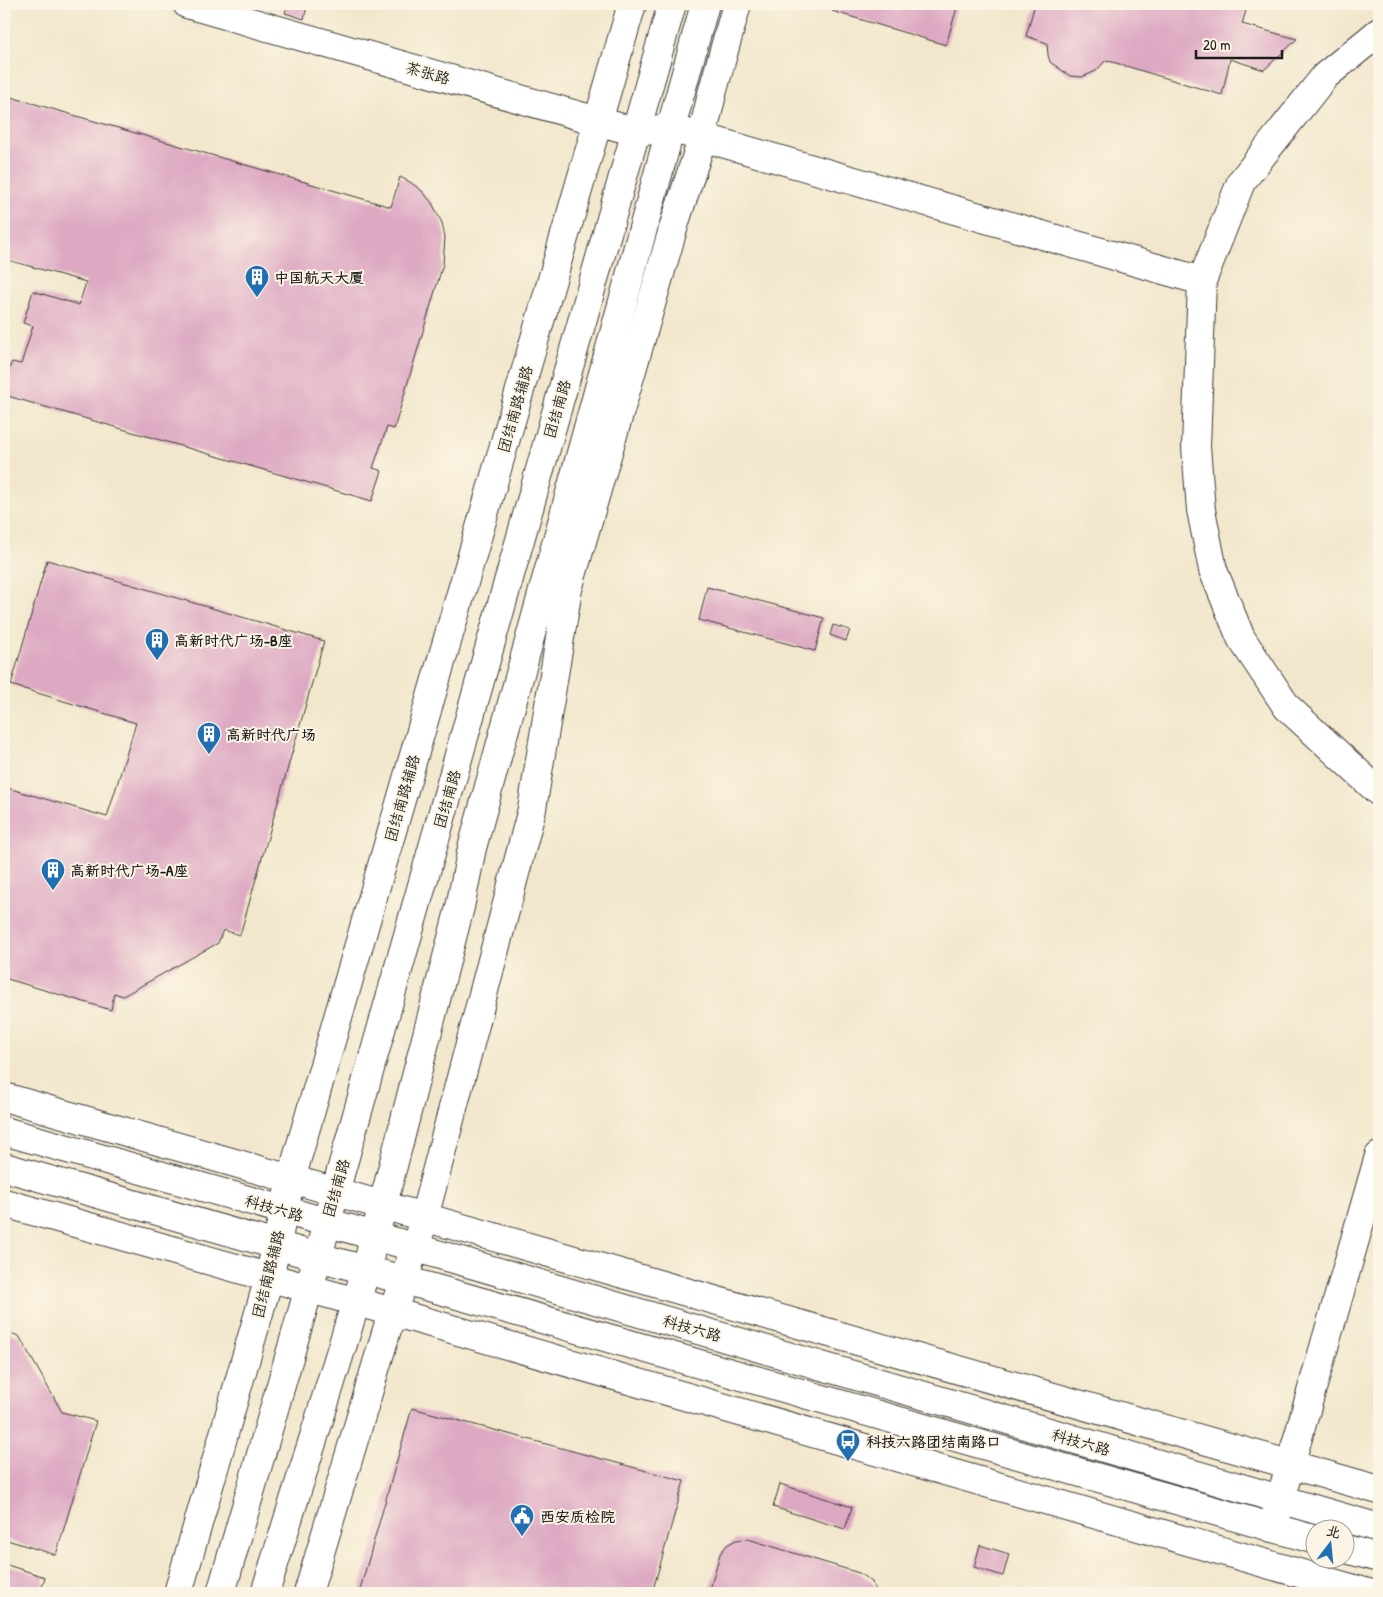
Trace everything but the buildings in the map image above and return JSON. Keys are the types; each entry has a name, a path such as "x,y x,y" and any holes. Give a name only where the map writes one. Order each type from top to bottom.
{"main road":[{"name":"茶张路","path":"187,4 636,132 670,128"},
{"name":"团结南路辅路","path":"178,1593 268,1278 291,1179 632,4"},
{"name":"团结南路","path":"221,1593 309,1289 672,4"},
{"path":"265,1593 366,1270 460,907 474,839 705,4"},
{"path":"308,1593 393,1312 424,1218 532,809 568,589 676,219 702,138 712,90 737,4"},
{"path":"1379,32 1325,76 1241,182 1202,281 1196,447 1201,510 1213,570 1241,638 1287,707 1379,792"},
{"path":"670,128 1202,281"},
{"path":"4,1097 1379,1490"},
{"name":"科技六路","path":"4,1131 375,1236 1379,1528"},
{"path":"1272,1528 1379,1156"},
{"name":"科技六路","path":"4,1167 1306,1537"},
{"path":"4,1203 393,1312 1368,1593"},
{"path":"1356,1552 1379,1558"}],"place":[{"name":"中国航天大厦","path":"257,298"},
{"name":"高新时代广场-B座","path":"157,661"},
{"name":"高新时代广场","path":"209,755"},
{"name":"高新时代广场-A座","path":"53,891"},
{"name":"科技六路团结南路口","path":"848,1462"},
{"name":"西安质检院","path":"522,1537"}]}
